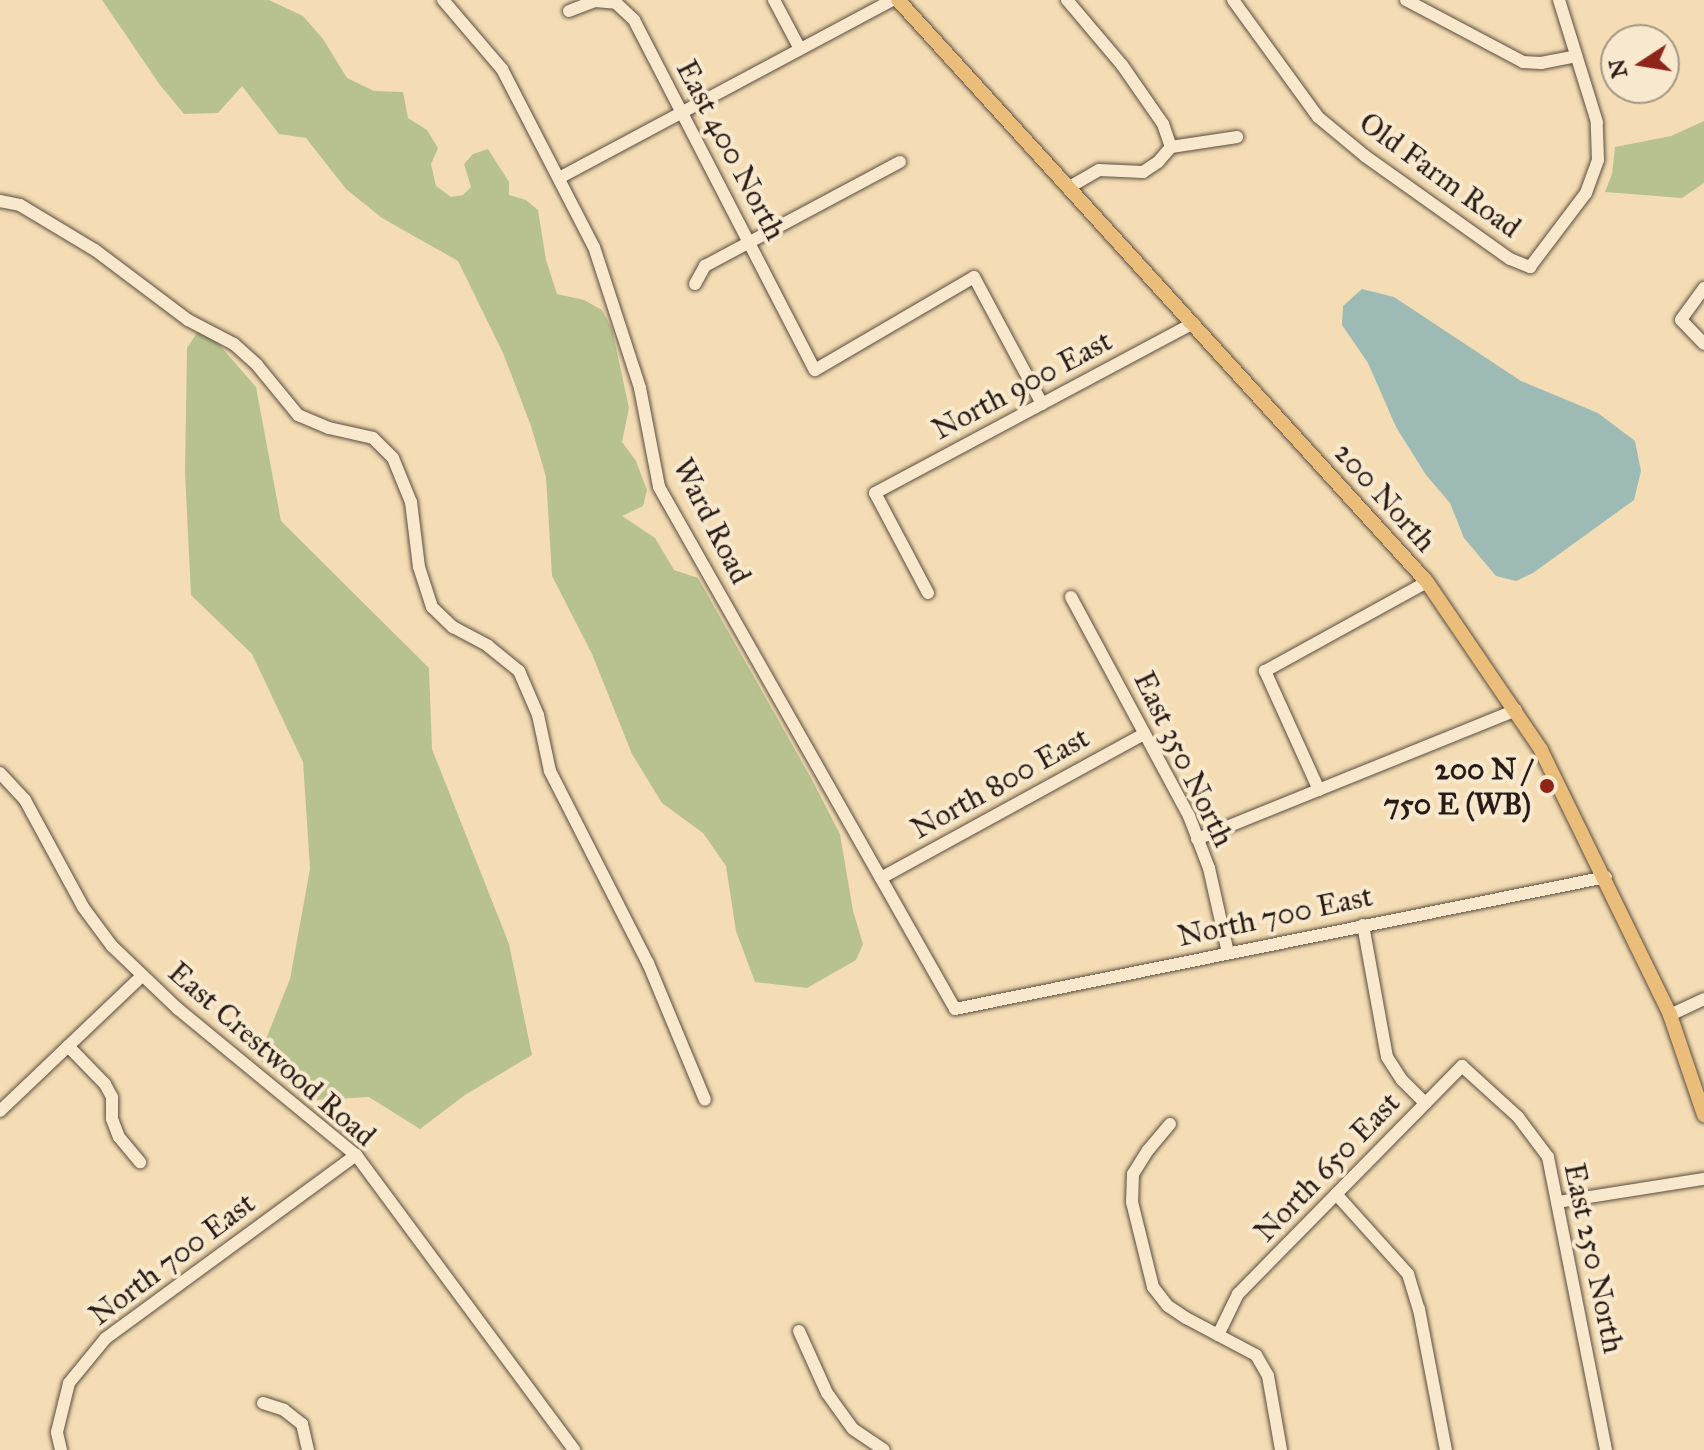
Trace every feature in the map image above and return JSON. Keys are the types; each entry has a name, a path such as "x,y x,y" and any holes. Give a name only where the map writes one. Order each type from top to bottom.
{"main road":[{"name":"200 North","path":"896,0 1194,323 1427,582 1541,750 1606,877 1670,1015 1704,1115"}],"street":[{"name":"Ward Road","path":"443,0 502,69 594,247 640,388 659,487 955,1009"},
{"path":"774,0 800,49"},
{"path":"559,178 896,0"},
{"path":"1067,0 1122,65 1163,124 1171,147"},
{"name":"Old Farm Road","path":"1233,0 1318,117 1365,156 1437,208 1510,259 1530,267 1586,193 1598,160 1599,138 1576,56"},
{"path":"1406,0 1523,62 1541,63 1576,56 1559,0"},
{"name":"East 400 North","path":"569,11 595,1 616,3 634,20 815,370 974,277 1042,404"},
{"path":"1068,188 1099,170 1143,172 1158,162 1171,147 1237,137"},
{"path":"695,284 705,266 900,162"},
{"path":"0,201 20,205 95,250 188,320 234,344 257,365 298,415 329,428 373,438 393,458 411,502 419,567 432,607 453,627 488,646 519,671 538,715 550,771 598,858 648,963 705,1100"},
{"path":"1704,288 1681,320 1704,344"},
{"name":"North 900 East","path":"928,593 875,493 1194,323"},
{"path":"1319,790 1265,671 1427,582"},
{"name":"East 350 North","path":"1071,597 1197,839 1209,868 1228,953"},
{"path":"1197,839 1516,710"},
{"name":"North 800 East","path":"881,878 1144,734"},
{"name":"East Crestwood Road","path":"0,773 25,800 83,907 142,976 356,1155 574,1450"},
{"name":"North 700 East","path":"955,1009 1606,877"},
{"name":"North 650 East","path":"1218,1335 1238,1294 1425,1103 1402,1080 1387,1057 1363,925"},
{"path":"0,1111 142,976"},
{"path":"1670,1015 1704,999"},
{"path":"68,1046 105,1084 112,1097 112,1119 119,1137 140,1162"},
{"name":"East 250 North","path":"1425,1103 1462,1066 1518,1117 1548,1157 1606,1450"},
{"path":"1170,1124 1133,1174 1132,1202 1153,1287 1168,1306 1256,1355 1268,1376 1281,1450"},
{"name":"North 700 East","path":"61,1450 57,1432 69,1383 106,1338 356,1155"},
{"path":"1558,1202 1704,1179"},
{"path":"1336,1194 1408,1274 1419,1309 1446,1450"},
{"path":"799,1331 827,1393 853,1429 884,1450"},
{"path":"263,1403 284,1410 302,1424 308,1450"}],"green space":[{"path":"102,0 269,0 303,16 323,39 347,78 374,91 403,92 408,118 427,130 438,148 431,164 436,186 451,197 463,195 471,187 464,164 473,154 488,149 509,182 509,195 526,200 538,210 546,260 557,294 584,300 602,310 612,329 629,408 622,442 636,461 647,490 643,506 622,516 655,538 674,570 698,578 811,778 840,834 853,911 863,944 856,960 807,988 755,982 736,931 726,866 703,833 662,803 632,754 592,654 552,576 546,477 531,426 503,353 458,261 382,218 346,189 306,138 279,134 242,86 218,113 184,114 160,85"},
{"path":"1704,121 1704,183 1682,198 1605,192 1612,174 1615,147 1671,136"},
{"path":"202,325 256,387 281,521 429,668 432,749 509,944 532,1055 465,1095 420,1129 369,1097 315,1100 258,1059 290,979 310,869 303,762 252,654 191,595 185,472 187,348"}],"water":[{"path":"1362,289 1394,297 1521,381 1598,413 1635,441 1641,471 1634,500 1533,573 1516,581 1496,576 1464,538 1450,503 1426,475 1396,427 1368,363 1342,325 1343,306"}],"place":[{"name":"200 N / 750 E (WB)","path":"1547,786"}]}
